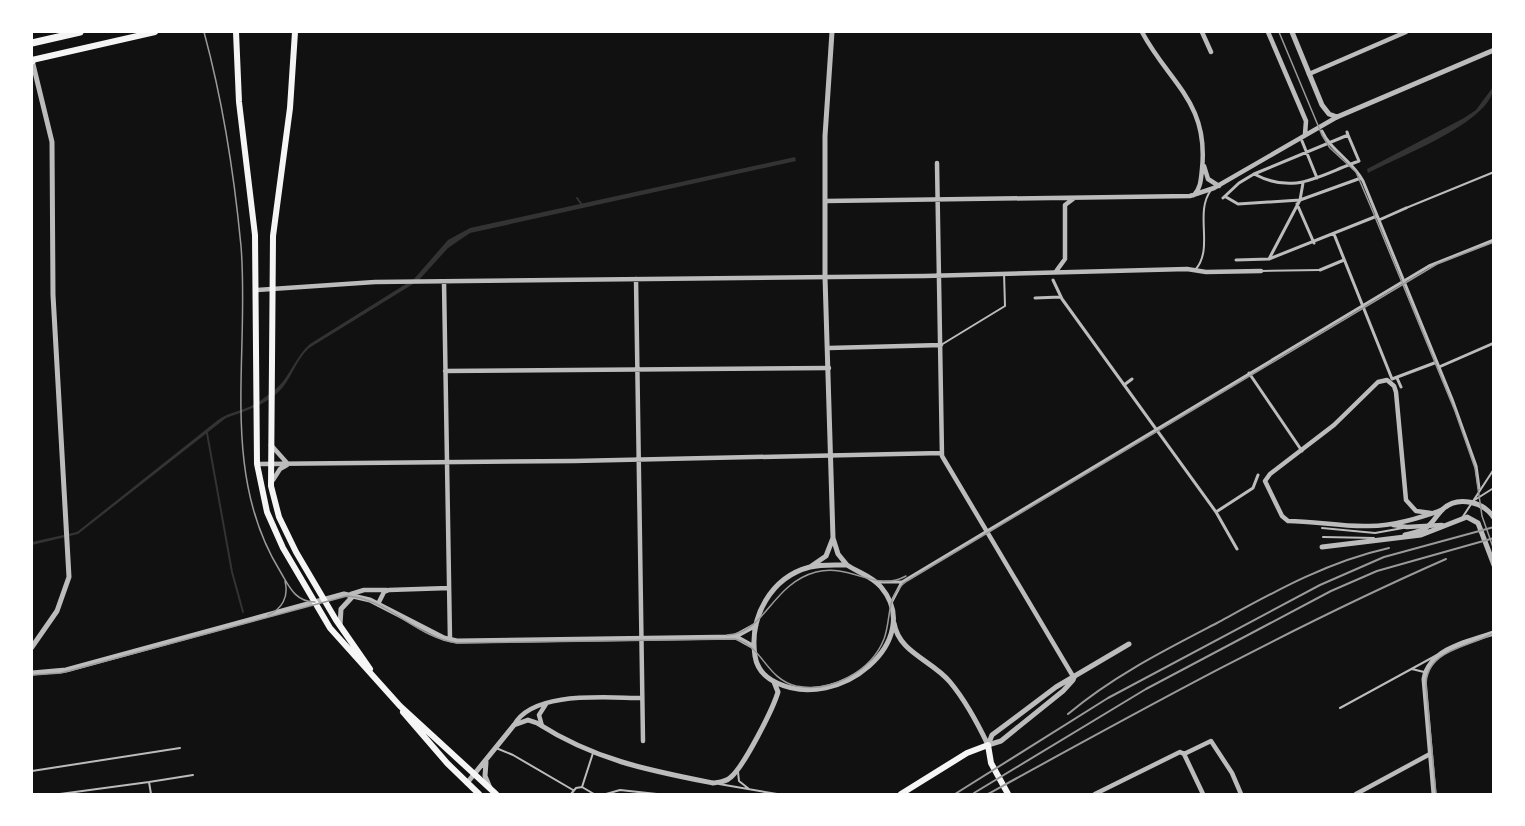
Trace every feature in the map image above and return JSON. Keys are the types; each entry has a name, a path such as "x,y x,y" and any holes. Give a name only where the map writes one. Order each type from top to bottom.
{"main road":[{"path":"32,43 80,32"},
{"path":"32,61 155,32"},
{"path":"231,32 236,40"},
{"path":"236,32 240,108 255,235 255,425 262,497 273,527 330,628 400,706 493,792"},
{"path":"295,33 290,108 274,228 270,486 283,527 340,625 375,678"},
{"path":"400,706 409,721 479,795"},
{"path":"902,795 964,755 988,745 991,763 1008,795"}],"street":[{"path":"830,32 825,135 825,277 830,368 833,538 838,554 847,565 876,582 891,603 900,640 949,681 988,745"},
{"path":"1142,32 1194,107 1203,140 1199,187 1194,195"},
{"path":"1202,32 1211,52"},
{"path":"1268,32 1306,121 1305,134"},
{"path":"1292,32 1324,109 1337,117"},
{"path":"1309,74 1397,33 1406,32"},
{"path":"826,201 1194,195 1211,190 1337,117 1494,50"},
{"path":"32,61 52,142 53,296 69,577 57,611 32,647"},
{"path":"1322,131 1329,143 1351,164 1361,178 1439,367 1474,462 1479,488"},
{"path":"1254,174 1280,183 1303,183 1359,161 1347,134 1254,174 1239,183 1225,197 1238,204 1299,202 1361,178"},
{"path":"1302,141 1317,178"},
{"path":"1203,160 1208,179 1218,186"},
{"path":"937,163 937,275 941,345 942,453 1074,678"},
{"path":"1269,259 1299,202 1303,183"},
{"path":"1056,270 1065,259 1065,205 1076,197"},
{"path":"1299,202 1314,243"},
{"path":"1236,260 1269,259 1406,208"},
{"path":"1334,234 1392,379 1437,362"},
{"path":"891,603 902,582 986,531 1429,266 1494,240"},
{"path":"1320,270 1344,260"},
{"path":"256,290 393,282 937,275 1056,270 1261,271"},
{"path":"636,279 643,741"},
{"path":"1053,280 1060,297 1216,512 1237,549"},
{"path":"444,282 450,640"},
{"path":"1035,298 1060,297"},
{"path":"1439,367 1494,344"},
{"path":"829,348 941,345"},
{"path":"445,371 830,368"},
{"path":"1249,373 1302,451"},
{"path":"1397,378 1406,500 1416,511 1431,513"},
{"path":"1124,385 1132,380"},
{"path":"1397,386 1387,380 1378,382 1341,419 1270,474 1265,481 1283,518 1290,521 1428,527"},
{"path":"271,445 277,455 290,464"},
{"path":"257,464 638,460 942,453"},
{"path":"270,486 280,469 290,464"},
{"path":"1216,512 1253,488 1258,475"},
{"path":"1391,524 1431,513 1458,502 1470,502 1485,509 1494,518"},
{"path":"1428,527 1443,509"},
{"path":"1322,547 1425,534 1462,518 1471,518 1478,523 1494,565"},
{"path":"1396,538 1428,527 1450,523"},
{"path":"514,725 528,720 593,753 650,771 713,783 730,778 738,768 778,695 773,681 759,667 754,648 756,625 762,604 791,576 810,567 826,555 833,538"},
{"path":"810,567 847,565"},
{"path":"876,582 902,582"},
{"path":"32,673 66,670 245,624 314,602 352,595 364,590 449,588"},
{"path":"378,604 384,592 389,590"},
{"path":"352,595 378,604 450,640 734,637 746,640 754,648"},
{"path":"340,625 341,609 352,595"},
{"path":"773,681 806,691 824,690 847,682 868,669 883,649 893,615"},
{"path":"734,637 756,625"},
{"path":"1434,795 1425,673 1430,662 1437,655 1494,631"},
{"path":"988,745 993,735 1056,687 1128,644"},
{"path":"988,745 1005,738 1062,692 1074,678"},
{"path":"467,783 486,762 519,717 528,709 548,702 642,698"},
{"path":"543,726 540,710 548,702"},
{"path":"1095,795 1180,752 1184,754 1211,741 1215,742 1241,795"},
{"path":"1184,754 1203,795"},
{"path":"1356,795 1430,754"},
{"path":"486,762 485,776 493,792"}],"lane":[{"path":"1406,208 1494,172"},
{"path":"1196,270 1204,257 1204,202 1211,190"},
{"path":"1261,271 1320,270"},
{"path":"941,345 1005,306 1004,272"},
{"path":"1462,518 1479,488 1494,469"},
{"path":"1470,502 1492,489"},
{"path":"1322,528 1375,533 1407,527"},
{"path":"1323,537 1396,538"},
{"path":"1340,708 1437,655"},
{"path":"1410,670 1425,673"},
{"path":"1074,678 1079,673"},
{"path":"32,771 180,748"},
{"path":"496,748 513,755 573,790 582,787"},
{"path":"582,787 593,753"},
{"path":"738,768 739,781 751,790"},
{"path":"60,795 193,775"},
{"path":"149,782 151,795"},
{"path":"713,783 777,795"},
{"path":"582,787 594,795"},
{"path":"571,795 573,790"},
{"path":"606,795 620,790 657,795"}],"shaded area":[{"path":"1493,87 1489,100 1478,113 1461,125 1368,173 1367,169 1476,110"},
{"path":"795,157 796,161 470,233 448,248 418,281 309,348 283,387 271,398 226,418 78,534 32,545 32,542 77,532 218,420 249,407 267,396 279,386 310,344 414,279 448,240 470,228"}],"waterway":[{"path":"577,198 582,205"},
{"path":"207,433 232,572 243,612"}],"tram line":[{"path":"204,32 227,138 241,246 243,287 241,413 243,454 249,494 261,533 286,582 302,599 315,602"},
{"path":"1279,32 1322,135 1330,148 1356,172 1373,212 1455,411 1475,468 1482,516 1494,550"},
{"path":"32,675 61,673 347,596 375,603 429,634 457,643 735,639 752,648 771,670 786,682 809,687 835,683 859,670 878,651 884,639 892,600 895,593 907,581 1437,264 1494,242"},
{"path":"727,635 751,626 788,587 816,572 841,571 884,581 906,576"},
{"path":"268,615 281,606 286,592 285,581"},
{"path":"1436,794 1426,686 1428,674 1433,664 1450,651 1494,633"}],"railway":[{"path":"955,794 1108,698 1320,585 1384,557 1494,527"},
{"path":"974,793 1146,689 1331,591 1377,571 1494,538"},
{"path":"1068,714 1085,700 1140,664 1279,590 1343,561 1389,548"},
{"path":"988,794 1272,642 1446,559"}]}
